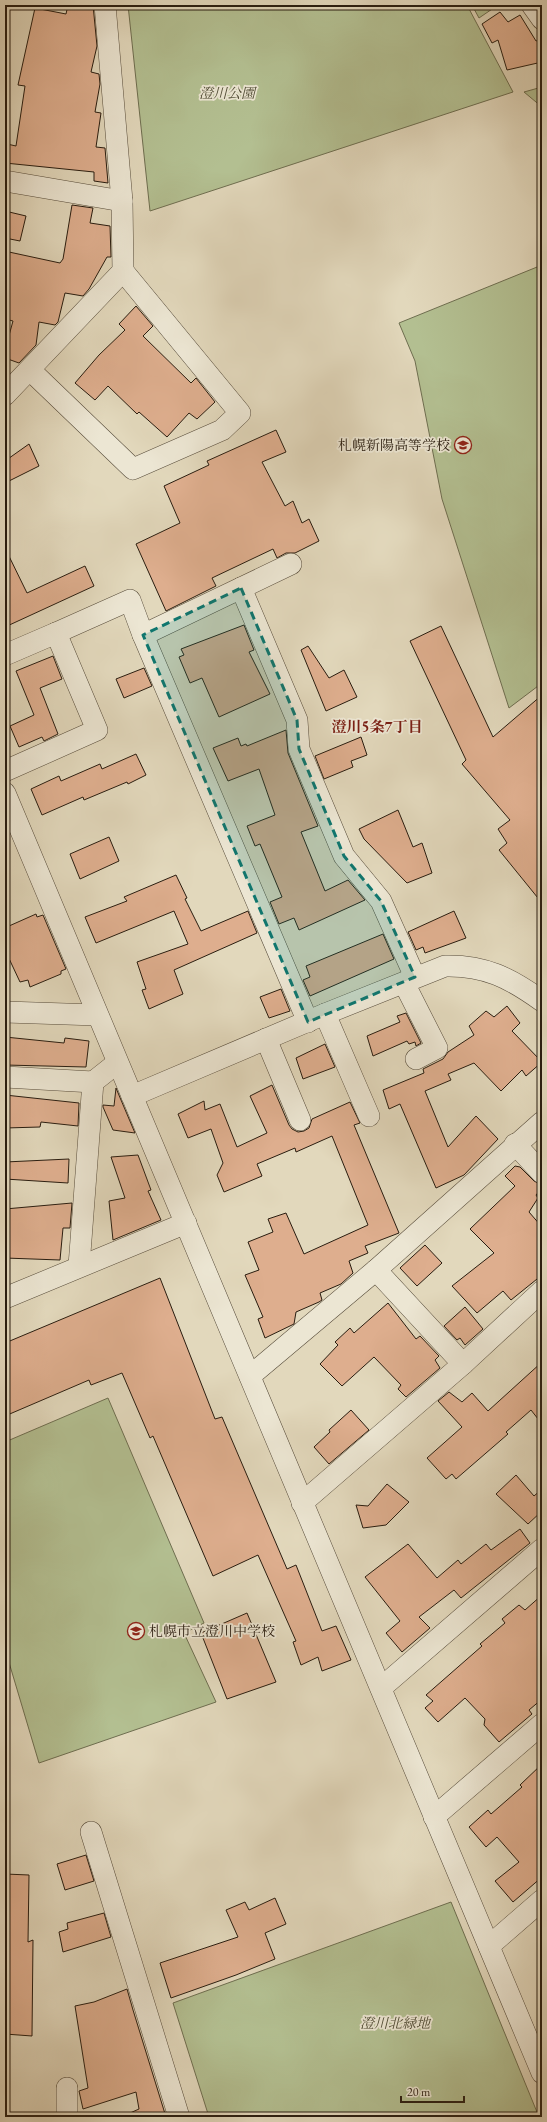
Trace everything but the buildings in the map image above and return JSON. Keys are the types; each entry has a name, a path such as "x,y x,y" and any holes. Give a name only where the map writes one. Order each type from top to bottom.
{"street":[{"path":"30,370 133,469 222,430 240,413 123,271 122,201 105,5"},
{"path":"532,5 542,19"},
{"path":"5,181 122,201"},
{"path":"5,395 123,271"},
{"path":"143,635 291,564"},
{"path":"241,588 297,720 299,749 344,856 381,901 437,1048 416,1059"},
{"path":"5,655 130,600 143,635 316,1018 369,1116"},
{"path":"5,771 97,730 56,633"},
{"path":"5,793 542,2073"},
{"path":"132,1096 316,1018 445,966 466,966 490,971 521,986 542,1001"},
{"path":"5,1012 98,1015"},
{"path":"266,1039 300,1120"},
{"path":"5,1077 93,1082 118,1063"},
{"path":"79,1266 93,1082"},
{"path":"250,1376 376,1270 515,1144 542,1122"},
{"path":"515,1144 542,1173"},
{"path":"5,1298 186,1222"},
{"path":"376,1270 463,1364"},
{"path":"302,1503 463,1364 542,1291"},
{"path":"381,1688 542,1549"},
{"path":"434,1817 542,1724"},
{"path":"91,1832 179,2117"},
{"path":"489,1946 542,1900"},
{"path":"67,2088 67,2117"}],"highlighted area":[{"path":"241,588 297,720 299,749 344,856 381,901 415,977 308,1022 143,635"}],"green space":[{"name":"澄川公園","path":"128,5 467,5 513,92 150,211"},
{"path":"472,5 498,5 479,18"},
{"path":"542,87 542,107 524,92"},
{"path":"542,265 542,683 509,708 442,499 415,361 399,323"},
{"path":"108,1398 204,1623 184,1633 216,1702 39,1763 5,1649 5,1442"},
{"name":"澄川北緑地","path":"451,1902 539,2117 209,2117 173,2003"}],"place":[{"name":"札幌新陽高等学校","path":"463,445"},
{"name":"札幌市立澄川中学校","path":"136,1631"}],"district":[{"name":"澄川5条7丁目","path":"377,726"}]}
